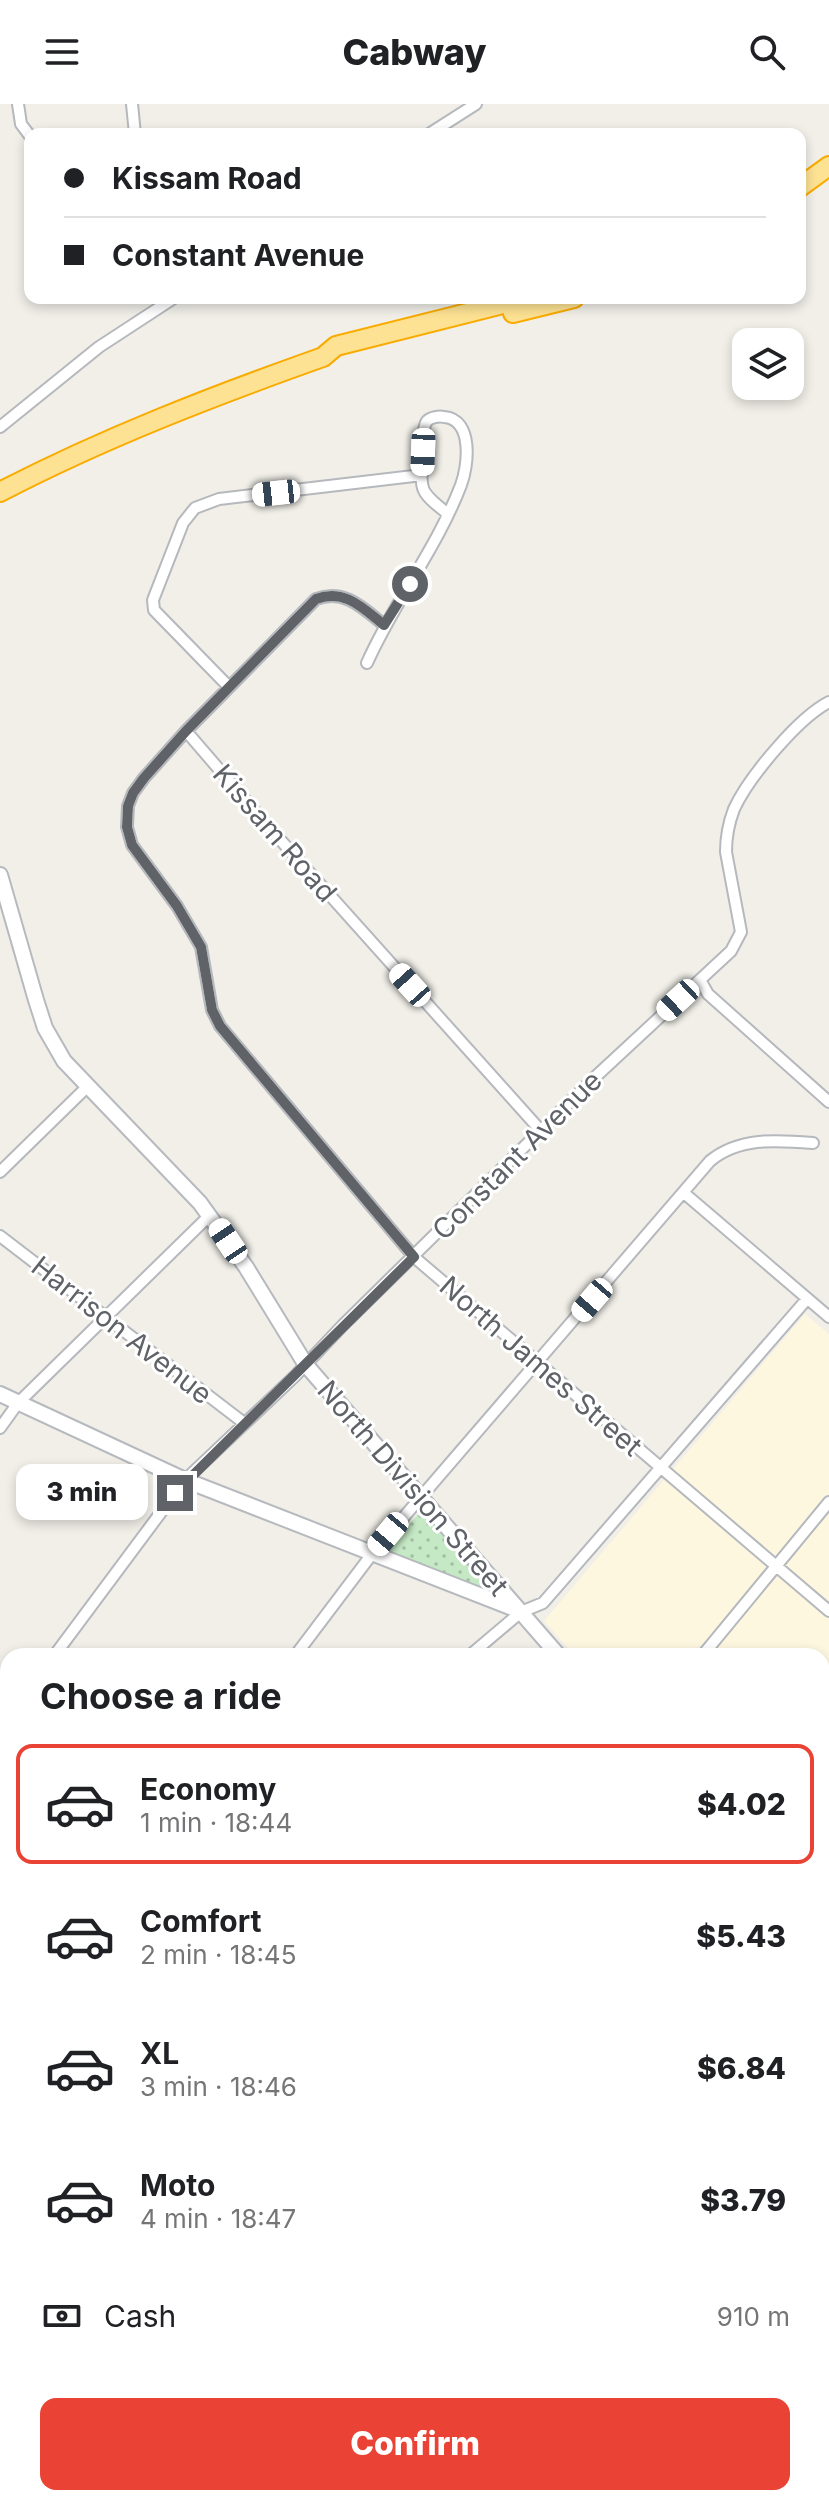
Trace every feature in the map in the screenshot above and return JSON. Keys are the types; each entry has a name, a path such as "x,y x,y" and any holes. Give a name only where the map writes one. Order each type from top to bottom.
{"highway":[{"path":"806,183 829,166"},
{"path":"806,197 829,180"},
{"path":"0,492 96,445 323,357 336,346 503,304"},
{"path":"323,357 340,357 550,304"}],"street":[{"path":"18,104 24,128"},
{"path":"132,104 134,128"},
{"path":"436,128 458,109 476,104"},
{"path":"0,427 99,347 165,304"},
{"path":"367,663 384,625 407,590 448,514 465,474 468,461 465,435 461,428 450,417 432,418 423,428 423,489 448,514"},
{"path":"229,687 154,610 153,600 183,523 195,508 219,499 422,475"},
{"path":"186,731 316,599 336,594 346,597 384,625"},
{"name":"Constant Avenue","path":"60,1648 185,1480 306,1365 593,1079 731,951 741,932 726,852 733,811 759,771 803,720 829,702"},
{"name":"Kissam Road","path":"186,731 542,1132"},
{"name":"North James Street","path":"186,731 133,793 126,816 132,845 177,906 201,947 212,1010 220,1026 414,1257 829,1611"},
{"name":"North Division Street","path":"0,875 45,1028 64,1061 210,1215 306,1365 552,1648"},
{"path":"700,980 708,994 829,1102"},
{"path":"0,1172 87,1087"},
{"path":"301,1648 372,1554 710,1161 734,1145 778,1141 813,1143"},
{"path":"684,1193 829,1317"},
{"path":"0,1428 18,1403 210,1215"},
{"name":"Harrison Avenue","path":"0,1236 244,1423"},
{"path":"478,1648 521,1612 543,1603 807,1299"},
{"path":"0,1394 185,1480 521,1612"},
{"path":"708,1648 829,1502"}],"shaded area":[{"path":"805,1314 829,1334 829,1648 569,1648 544,1621"}],"green space":[{"path":"419,1513 426,1513 496,1592 493,1594 390,1552 390,1546"}],"route":[{"path":"175,1493 414,1257 220,1026 212,1010 201,947 177,906 132,845 127,827 128,806 144,778 186,731 316,599 336,594 346,597 384,625 410,584"}]}
